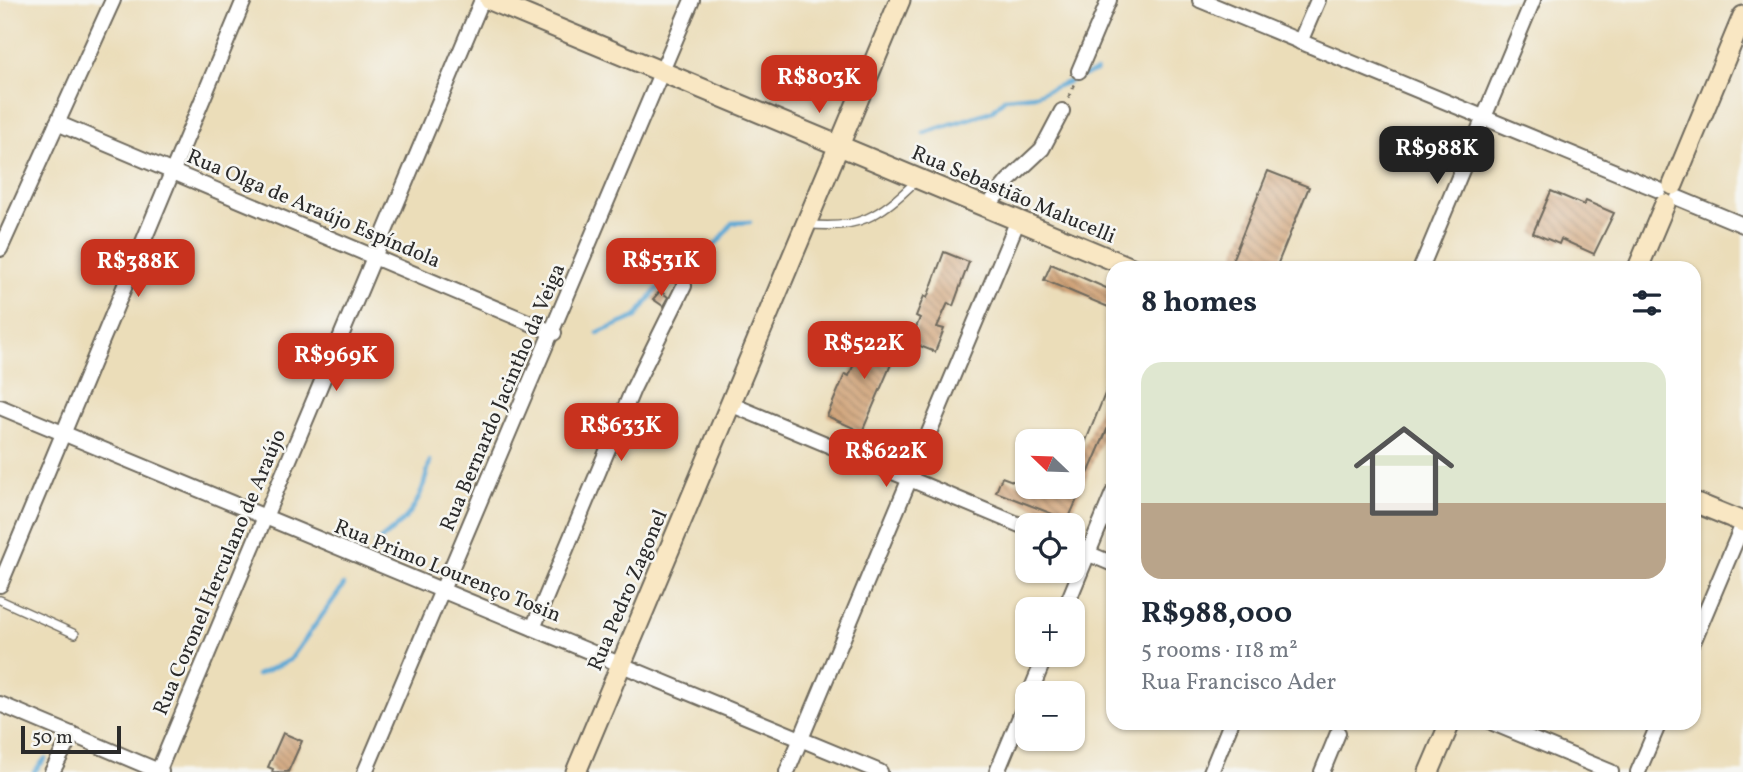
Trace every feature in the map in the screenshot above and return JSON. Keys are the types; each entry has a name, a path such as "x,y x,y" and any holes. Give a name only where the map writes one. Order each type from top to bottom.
{"street":[{"path":"0,248 113,0"},
{"path":"0,584 244,0"},
{"name":"Rua Coronel Herculano de Araújo","path":"159,772 482,0"},
{"name":"Rua Sebastião Malucelli","path":"490,0 1115,261"},
{"name":"Rua Bernardo Jacintho da Veiga","path":"365,772 554,332 692,0"},
{"name":"Rua Pedro Zagonel","path":"576,772 900,0"},
{"path":"1078,76 1109,0"},
{"path":"1200,0 1743,225"},
{"path":"1300,41 1318,0"},
{"path":"1424,261 1533,0"},
{"path":"1641,261 1743,16"},
{"path":"987,207 1009,180 1042,149 1062,111"},
{"name":"Rua Olga de Araújo Espíndola","path":"57,123 554,332"},
{"path":"787,772 1018,220"},
{"path":"533,628 637,380 684,286"},
{"path":"730,404 1015,523"},
{"name":"Rua Primo Lourenço Tosin","path":"0,407 880,772"},
{"path":"1701,505 1743,523 1701,622"},
{"path":"1070,597 1106,511"},
{"path":"1085,553 1106,561"},
{"path":"0,704 159,772"},
{"path":"997,772 1015,729"},
{"path":"1211,772 1228,730"},
{"path":"1429,772 1447,730"},
{"path":"1510,730 1611,772"},
{"path":"1638,772 1656,730"},
{"path":"1322,772 1338,733"},
{"path":"52,772 72,734"}],"lane":[{"path":"806,224 845,227 872,217 918,178"},
{"path":"0,600 75,634"}],"path":[{"path":"1062,111 1078,76"}],"building":[{"path":"1268,171 1309,187 1279,261 1232,261"},
{"path":"1551,191 1584,205 1586,201 1614,213 1594,254 1561,239 1559,244 1533,233"},
{"path":"944,252 969,262 953,306 948,303 937,327 944,329 935,352 910,342 920,318 916,316 924,296 927,298"},
{"path":"1051,264 1106,288 1106,306 1044,280"},
{"path":"660,291 668,297 663,306 653,299"},
{"path":"869,328 901,341 862,432 827,416 845,374 849,376"},
{"path":"1106,391 1106,432 1085,481 1085,443"},
{"path":"1002,477 1015,482 1015,499 1077,499 1071,513 1050,513 996,492"},
{"path":"283,733 302,741 288,772 272,772 273,769 268,767"}],"waterway":[{"path":"924,133 992,111 1005,98 1035,95 1096,71"},
{"path":"598,333 636,317 655,291 720,240 732,223 750,222"},
{"path":"375,544 413,509 430,461"},
{"path":"257,675 290,660 344,585"},
{"path":"34,772 45,759"}]}
